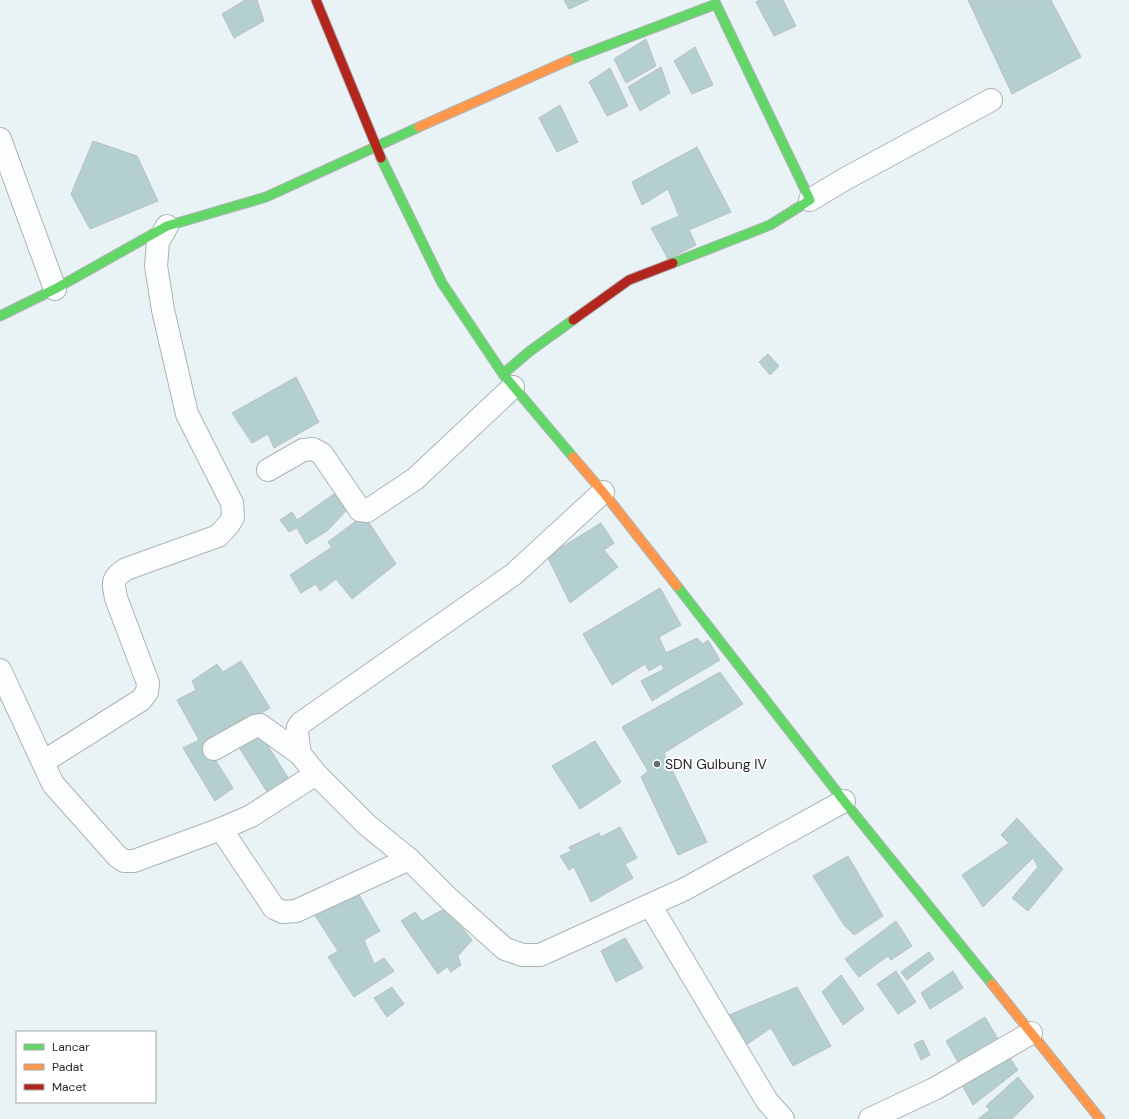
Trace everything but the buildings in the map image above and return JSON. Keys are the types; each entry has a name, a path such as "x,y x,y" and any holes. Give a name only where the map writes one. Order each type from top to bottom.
{"street":[{"path":"316,0 376,148 442,283 508,380 603,492 844,801 1100,1119"},
{"path":"0,316 55,289 167,226 266,197 563,62 715,2 810,200"},
{"path":"268,470 303,450 313,449 322,454 360,510 367,511 415,479 508,380 530,351 629,280 770,225 845,179 991,100"},
{"path":"0,139 7,179 55,289"},
{"path":"43,762 141,700 147,692 148,683 116,598 114,584 117,575 126,569 218,536 233,517 232,503 187,414 163,310 156,266 158,242 167,226"},
{"path":"300,754 297,733 298,727 302,723 514,574 603,492"},
{"path":"0,670 53,784 117,856 124,861 134,861 221,829 251,816 316,774"},
{"path":"214,749 255,726 260,725 300,754 316,774 367,825 409,859 448,898 505,949 523,956 540,955 685,889 844,801"},
{"path":"221,829 274,908 283,912 296,911 409,859"},
{"path":"650,905 767,1101 784,1119"},
{"path":"870,1119 936,1088 1031,1034"}],"traffic: fast":[{"path":"569,60 716,4 810,200 770,225 673,263"},
{"path":"0,316 55,289 167,226 266,197 419,127"},
{"path":"381,158 442,283 503,374 573,457"},
{"path":"503,374 530,351 573,320"},
{"path":"677,586 844,801 992,984"}],"traffic: slow":[{"path":"419,127 569,60"},
{"path":"573,457 603,492 677,586"},
{"path":"992,984 1100,1119"}],"traffic: jam":[{"path":"316,0 381,158"},
{"path":"573,320 629,280 673,263"}],"place":[{"name":"SDN Gulbung IV","path":"657,764"}]}
